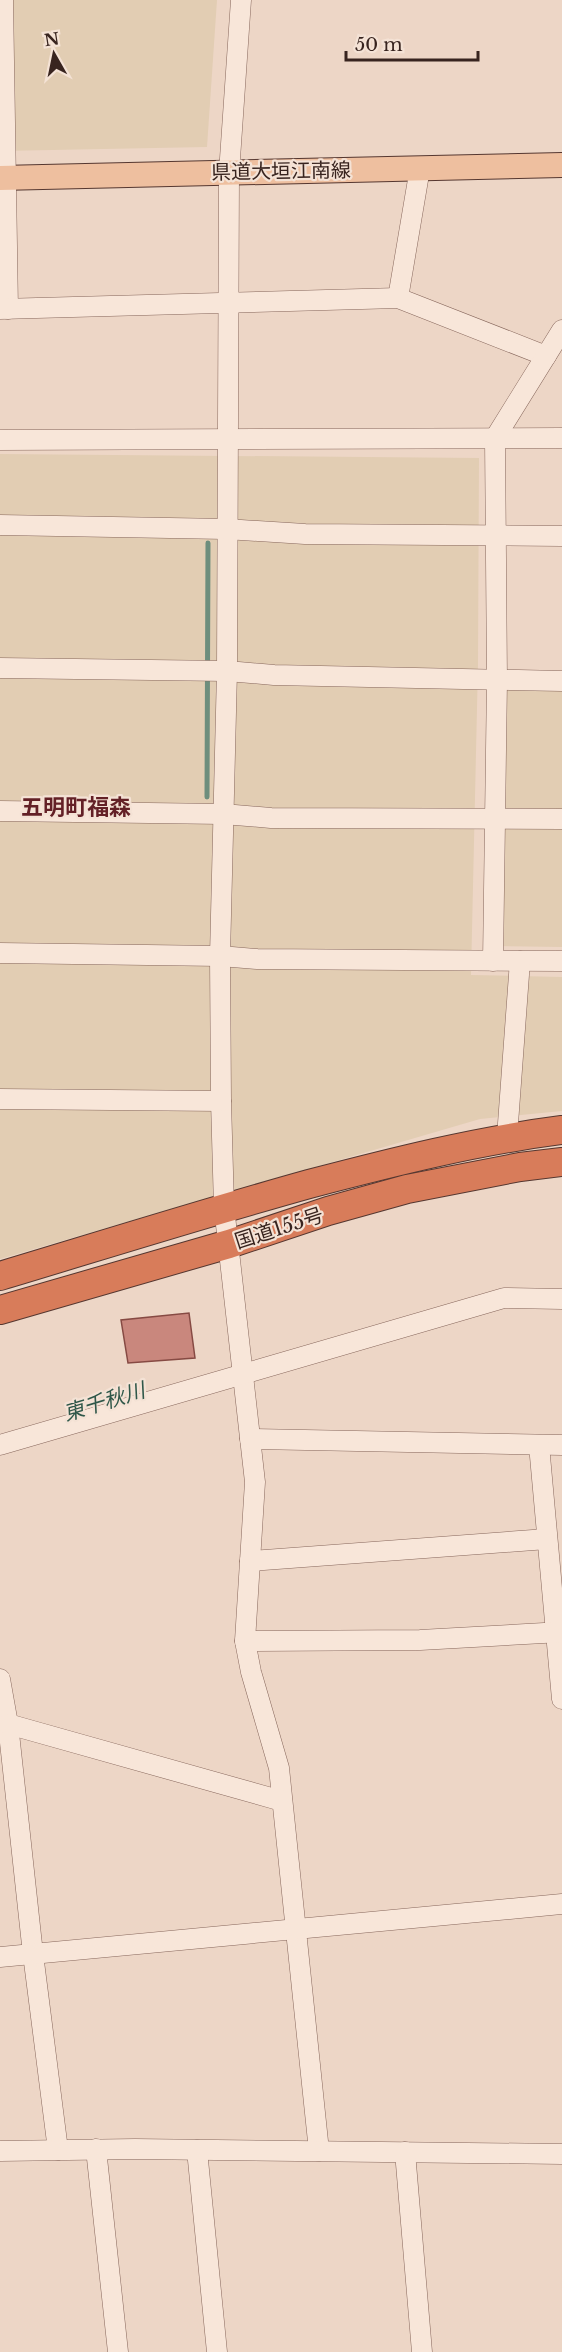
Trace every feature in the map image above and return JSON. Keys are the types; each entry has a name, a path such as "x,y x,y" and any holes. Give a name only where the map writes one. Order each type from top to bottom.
{"highway":[{"name":"国道155号","path":"0,1276 225,1207 400,1159 507,1137 562,1131"},
{"name":"国道155号","path":"0,1310 229,1244 328,1211 408,1189 520,1167 562,1162"}],"main road":[{"name":"県道大垣江南線","path":"4,178 562,165"}],"street":[{"path":"3,0 4,309 398,298 546,356"},
{"path":"241,0 229,173 227,671 220,956 221,1101 225,1207 255,1482 245,1641 251,1672 279,1768 319,2151"},
{"path":"398,298 420,168"},
{"path":"493,961 497,680 495,438 562,330"},
{"path":"0,440 228,441 562,438"},
{"path":"0,525 226,529 305,534 562,536"},
{"path":"0,668 227,671 274,675 562,681"},
{"path":"0,811 223,814 271,818 562,819"},
{"path":"0,953 220,956 257,959 562,961"},
{"path":"507,1137 520,961"},
{"path":"0,1099 221,1101"},
{"path":"0,1445 504,1298 562,1299"},
{"path":"250,1439 562,1445"},
{"path":"539,1445 547,1539 559,1632 562,1699"},
{"path":"250,1561 547,1539"},
{"path":"245,1641 420,1640 559,1632"},
{"path":"0,1679 8,1724 33,1954 58,2150"},
{"path":"8,1724 282,1801"},
{"path":"0,1957 562,1904"},
{"path":"96,2149 118,2352"},
{"path":"0,2151 96,2149 562,2154"},
{"path":"197,2150 217,2352"},
{"path":"405,2152 422,2352"}],"shaded area":[{"path":"0,0 217,0 207,147 0,151"},
{"path":"0,454 479,458 478,664 471,975 562,977 562,1111 480,1119 0,1259"},
{"path":"502,686 562,689 562,809 501,808"},
{"path":"501,826 562,827 562,947 498,946"}],"building":[{"path":"189,1313 195,1358 128,1363 121,1320"}],"waterway":[{"path":"207,797 208,543"}],"district":[{"name":"五明町福森","path":"76,807"}],"water label":[{"name":"東千秋川","path":"104,1402"}]}
